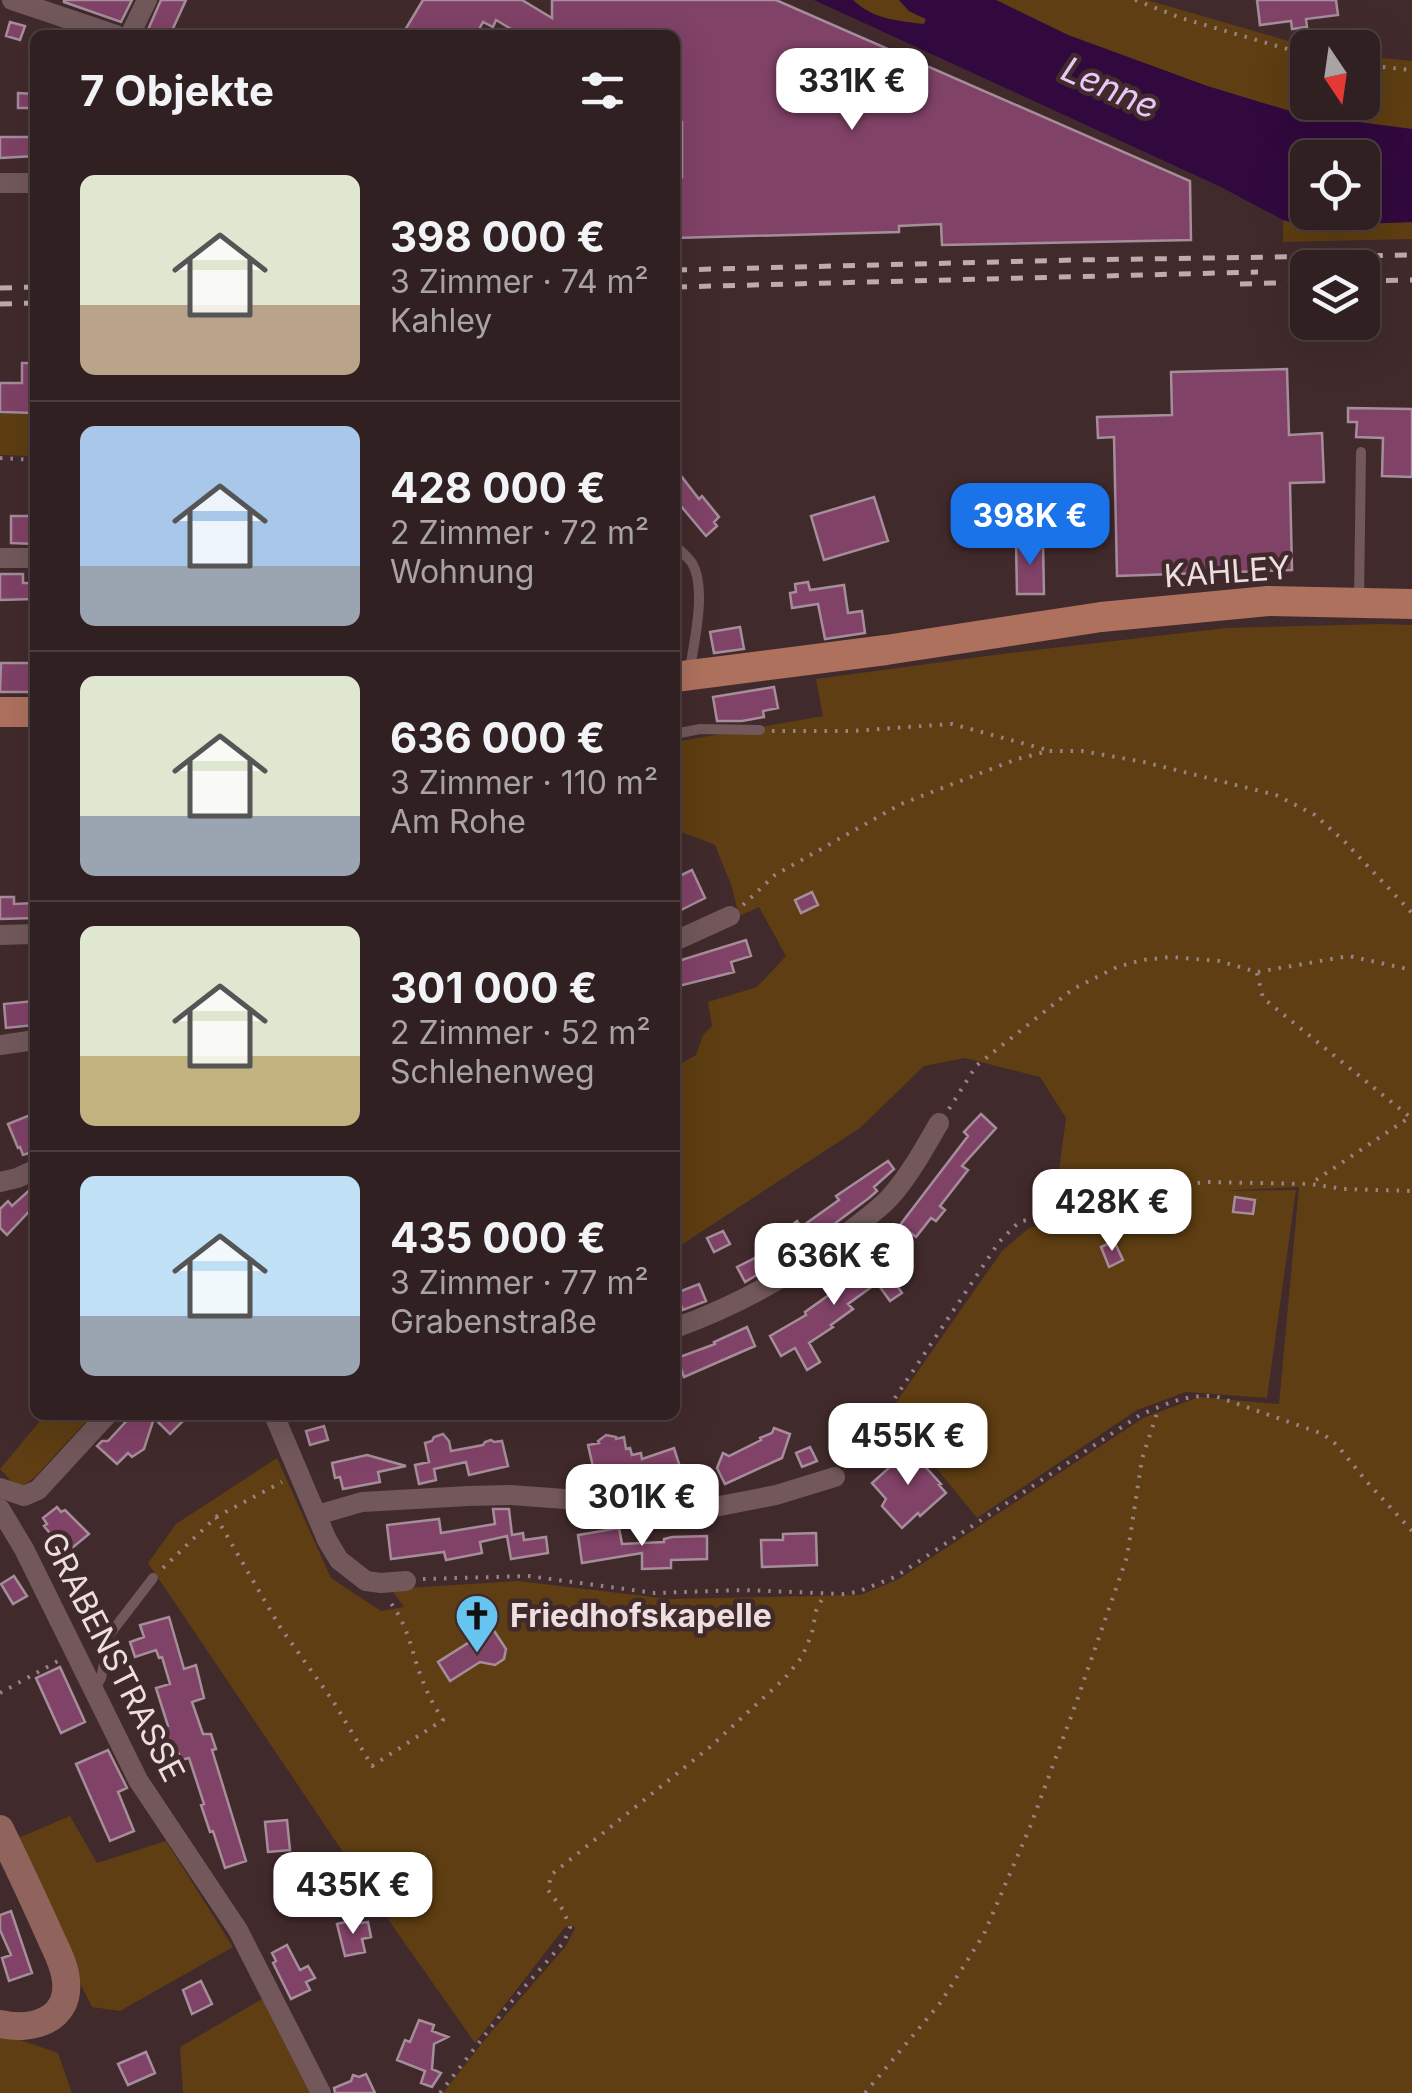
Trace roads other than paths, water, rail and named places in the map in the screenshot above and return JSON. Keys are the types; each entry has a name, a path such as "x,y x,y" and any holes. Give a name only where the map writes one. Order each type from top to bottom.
{"main road":[{"name":"KAHLEY","path":"682,676 1101,617 1268,601 1412,604"},
{"path":"0,712 30,712"},
{"path":"0,2024 28,2028 47,2020 62,2002 66,1980 1,1832"}],"street":[{"path":"12,0 101,30"},
{"path":"132,30 147,0"},
{"path":"0,184 30,183"},
{"path":"0,558 30,558"},
{"path":"680,939 730,916"},
{"path":"0,936 30,934"},
{"path":"0,1045 30,1041"},
{"path":"680,1326 730,1306 822,1252 892,1196 939,1123"},
{"path":"0,1182 30,1172"},
{"path":"0,1488 24,1496 38,1490 103,1420"},
{"path":"276,1420 339,1560 366,1580 406,1580"},
{"path":"317,1515 362,1502 511,1495 720,1506 776,1496 833,1478"},
{"name":"GRABENSTRASSE","path":"0,1509 138,1780 238,1930 320,2093"}],"lane":[{"path":"1358,602 1362,452"},
{"path":"680,551 692,564 697,578 698,604 682,676"},
{"path":"680,733 760,730"},
{"path":"94,1690 101,1678 110,1634 153,1578"}],"water":[{"name":"Lenne","path":"814,0 853,0 877,15 924,24 926,19 909,11 899,0 996,0 1068,35 1207,86 1290,111 1290,120 1342,120 1412,129 1412,222 1380,223 1380,140 1290,140 1290,222 1221,187"}],"railway":[{"path":"680,270 1412,255"},
{"path":"680,287 1258,272"},
{"path":"1380,281 1412,280"},
{"path":"1240,284 1290,283"},
{"path":"0,288 30,287"},
{"path":"0,304 30,303"}],"place":[{"name":"Friedhofskapelle","path":"477,1654"}]}
